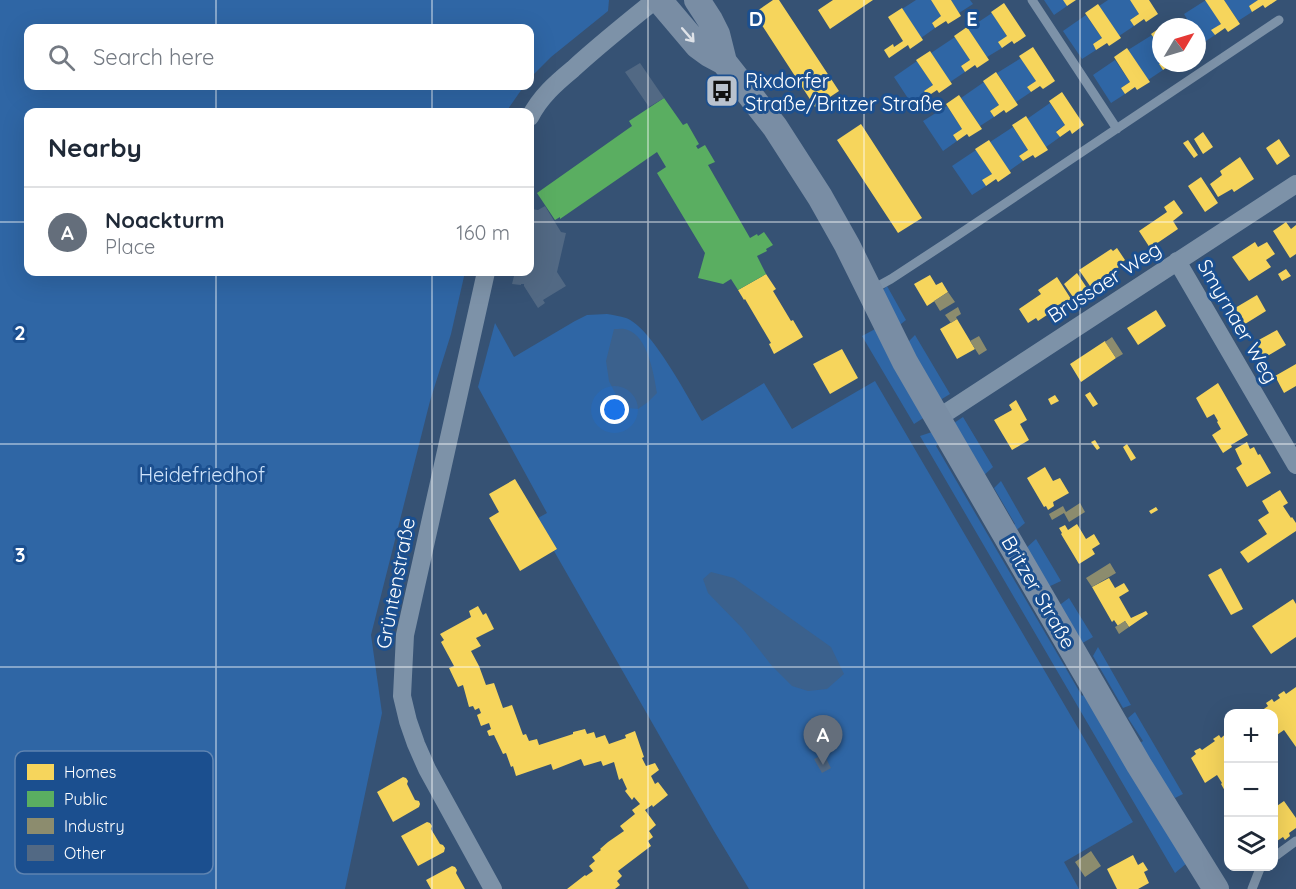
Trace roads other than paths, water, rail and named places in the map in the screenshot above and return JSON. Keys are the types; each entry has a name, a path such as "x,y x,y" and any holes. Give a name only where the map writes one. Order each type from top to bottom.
{"main road":[{"name":"Britzer Straße","path":"657,0 698,46 724,62 775,127 820,196 847,245 904,362 1129,747 1216,889"},
{"name":"Britzer Straße","path":"697,0 717,34 724,62"}],"street":[{"path":"534,108 547,92 591,52 657,0"},
{"name":"Brussaer Weg","path":"938,418 1296,184"},
{"name":"Smyrnaer Weg","path":"1177,261 1296,465"},
{"name":"Grüntenstraße","path":"485,276 405,635 402,696 408,721 427,769 493,889"}],"lane":[{"path":"1032,0 1117,129"},
{"path":"869,291 891,279 1279,20"},
{"path":"1278,854 1296,841"},
{"path":"1252,889 1258,871"}],"place":[{"name":"Rixdorfer Straße/Britzer Straße","path":"722,91"},
{"name":"Noackturm","path":"823,765"}],"park label":[{"name":"Heidefriedhof","path":"202,474"}]}
